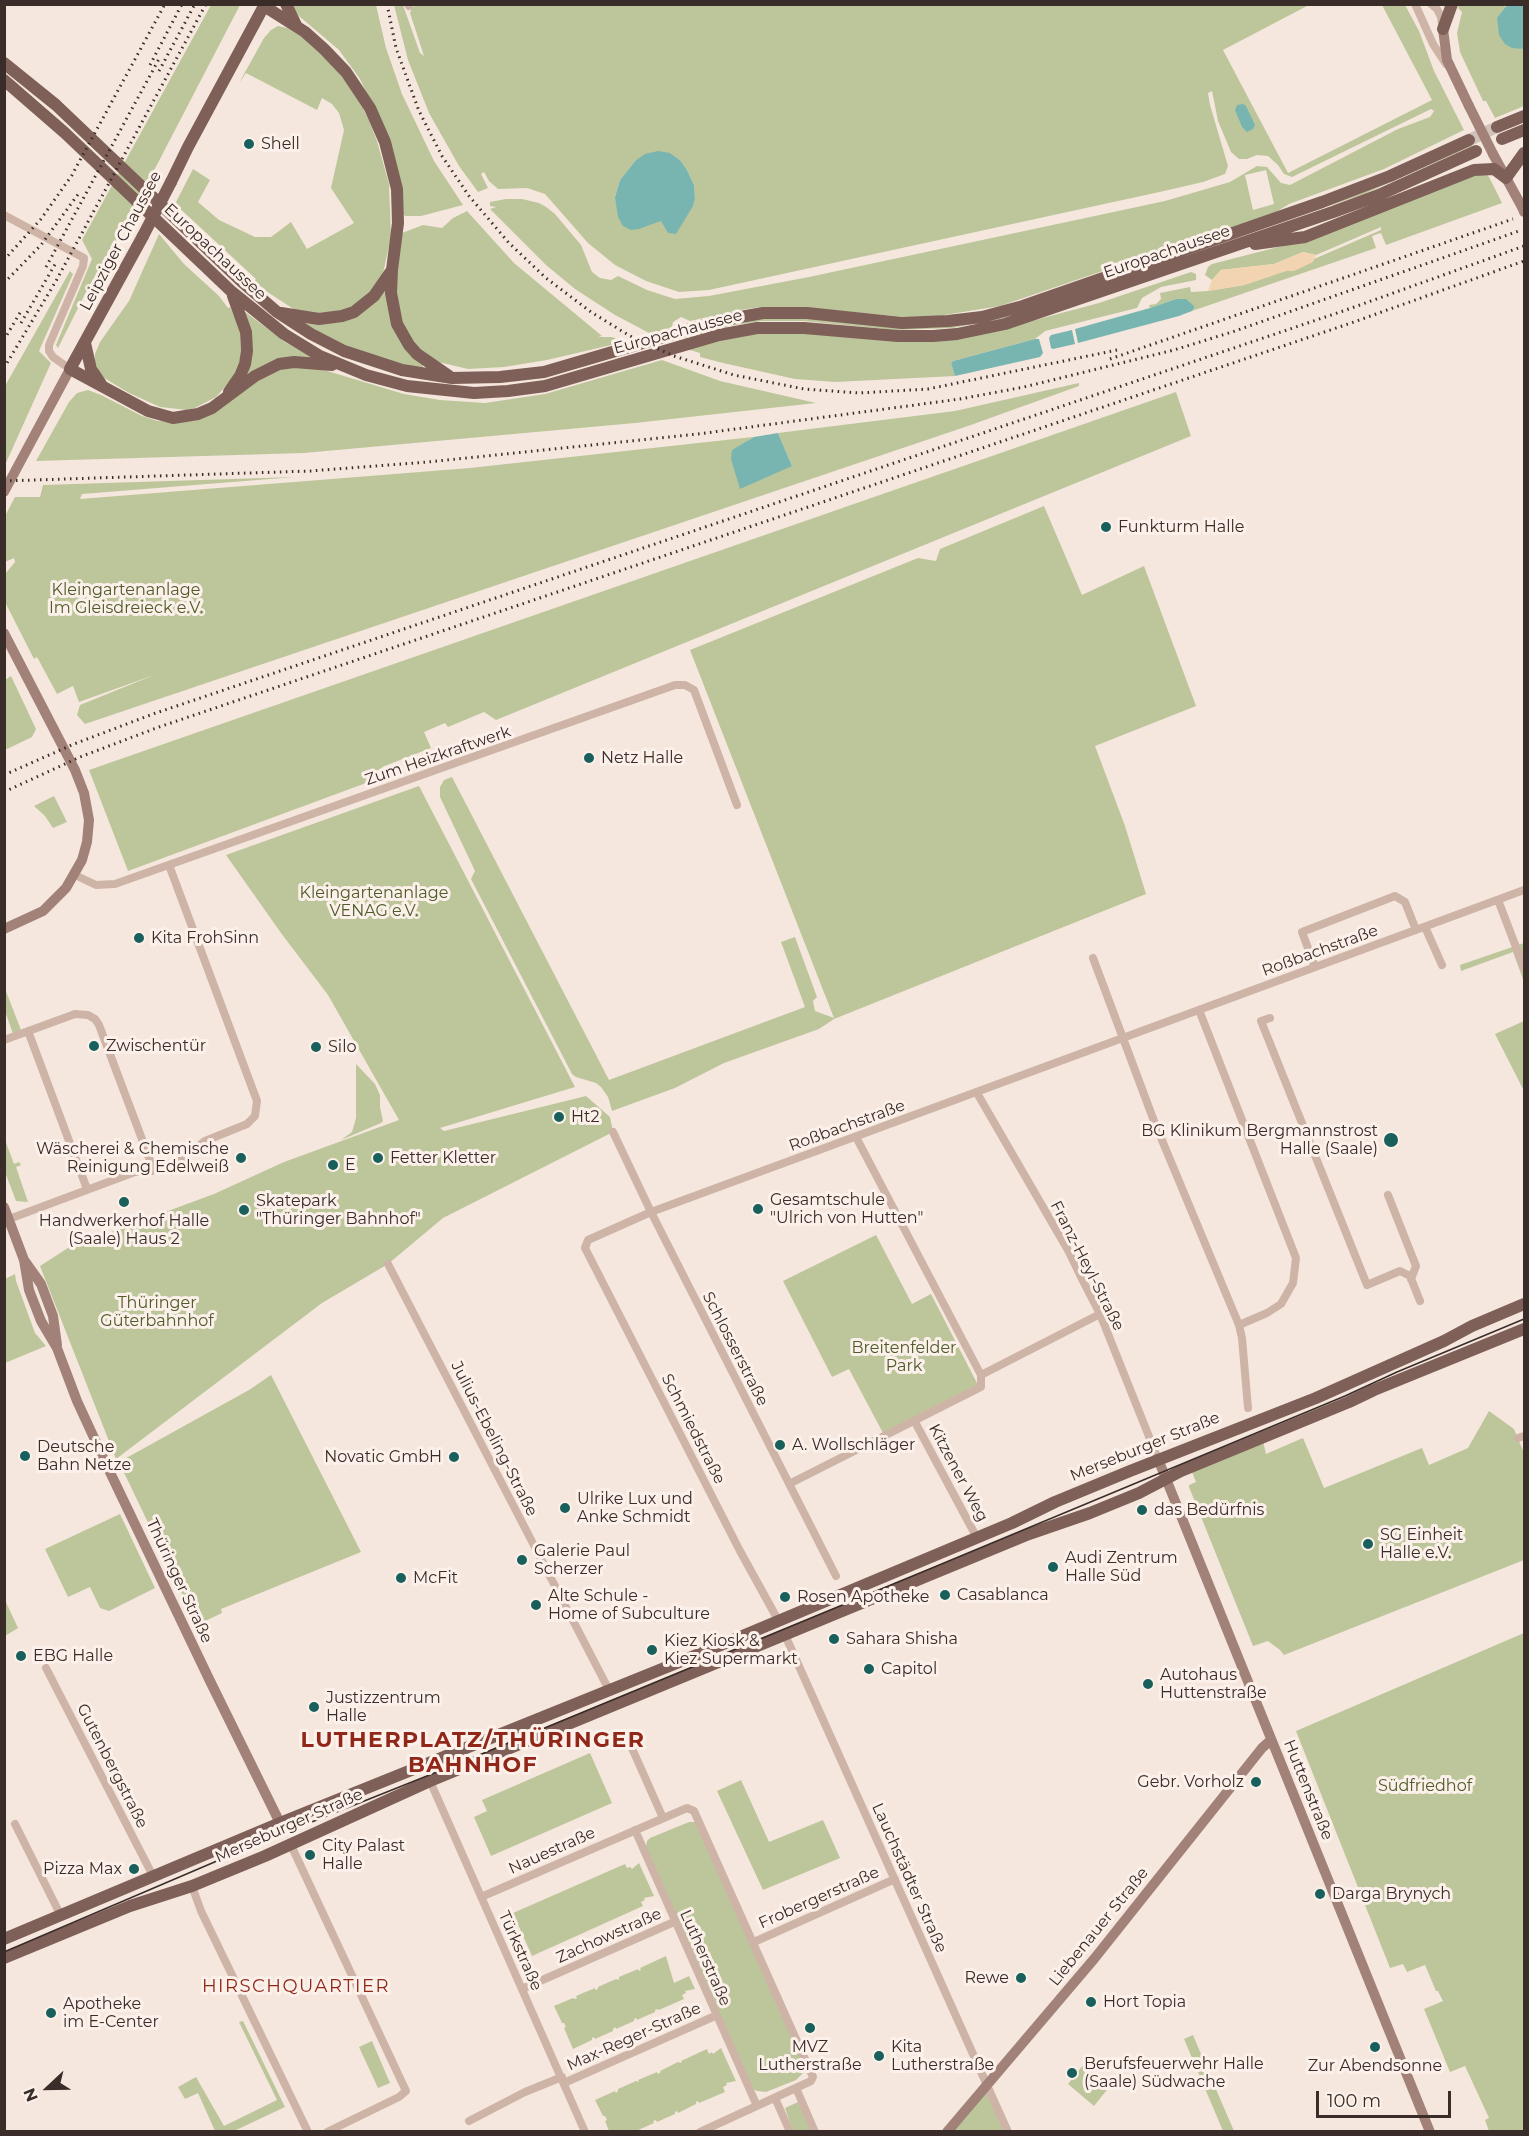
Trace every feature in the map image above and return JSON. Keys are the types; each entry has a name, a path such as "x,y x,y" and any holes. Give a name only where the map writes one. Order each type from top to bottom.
{"main road":[{"path":"286,4 296,26"},
{"path":"1443,29 1452,4"},
{"path":"264,5 296,26 324,49 346,72 370,108 385,142 397,189 398,210 392,270 394,310 402,335 417,354 452,378"},
{"name":"Leipziger Chaussee","path":"70,369 143,236 264,5"},
{"name":"Europachaussee","path":"4,63 56,105 277,312 311,334 344,351 402,370 452,378 500,377 544,372 718,321 763,313 807,314 902,323 982,317 1023,306 1322,202 1473,145 1379,195 1029,317 989,328 957,334 898,336 804,328 757,328 711,337 569,380 527,389 490,393 407,386 366,375 320,356 284,334 232,292 58,127 4,80"},
{"path":"1524,116 1500,133 1524,130"},
{"path":"1231,247 1305,237 1474,170 1494,170 1506,178 1524,153"},
{"path":"277,312 319,319 354,312 374,296 392,270"},
{"path":"224,399 240,376 247,351 244,323 232,292"},
{"path":"85,343 91,369 104,387"},
{"path":"70,369 148,411 173,418 198,414 224,399 255,376 279,364 294,362 344,366"},
{"name":"Merseburger Straße","path":"4,1940 280,1823 1024,1519 1055,1502 1158,1459 1316,1398 1524,1304"},
{"name":"Merseburger Straße","path":"4,1958 137,1904 192,1886 432,1787 785,1635 1029,1534 1090,1513 1383,1386 1524,1329"},
{"path":"778,1620 785,1635"},
{"path":"280,1823 290,1844"}],"street":[{"path":"1414,4 1433,44 1450,69 1524,212"},
{"path":"1431,4 1441,17 1444,52 1450,69"},
{"path":"4,215 84,258 83,266 49,345 49,351 53,357 70,369"},
{"name":"Leipziger Chaussee","path":"4,492 70,369"},
{"path":"4,633 75,770 84,793 88,832 82,860 75,875 60,895 43,911 4,929"},
{"name":"Zum Heizkraftwerk","path":"75,875 90,884 106,886 675,685 685,685 694,690 737,805"},
{"path":"9,1218 135,1172 152,1171 184,1159 205,1141 248,1124 258,1110 257,1101 169,865"},
{"name":"Roßbachstraße","path":"585,1248 588,1240 651,1212 1524,890"},
{"path":"1315,967 1302,932 1395,896 1405,902 1416,930"},
{"path":"1498,900 1524,968"},
{"path":"1425,927 1442,965"},
{"path":"1093,958 1154,1121 1239,1325 1248,1408"},
{"path":"1199,1010 1296,1258 1293,1283 1281,1304 1239,1325"},
{"path":"4,1040 75,1014 88,1015 94,1019 103,1035 152,1171"},
{"path":"1270,1017 1261,1021 1310,1134 1367,1285 1400,1271 1410,1276 1420,1301"},
{"path":"28,1031 87,1190"},
{"name":"Franz-Heyl-Straße","path":"977,1093 1069,1252 1100,1314 1158,1459"},
{"name":"Schlosserstraße","path":"613,1132 651,1212 836,1576"},
{"path":"789,1484 981,1387 981,1375 856,1137"},
{"path":"1388,1195 1416,1266 1411,1279"},
{"name":"Thüringer Straße","path":"4,1207 24,1260 41,1284 53,1316 57,1348 77,1401 280,1823"},
{"name":"Schmiedstraße","path":"585,1248 740,1551 778,1620"},
{"name":"Julius-Ebeling-Straße","path":"388,1264 609,1690"},
{"path":"981,1375 1100,1314"},
{"name":"Kitzener Weg","path":"915,1422 977,1538"},
{"name":"Huttenstraße","path":"1158,1459 1430,2132"},
{"name":"Lauchstädter Straße","path":"785,1635 1008,2132"},
{"name":"Gutenbergstraße","path":"46,1668 153,1876"},
{"name":"Liebenauer Straße","path":"947,2132 1094,1959 1262,1748 1271,1740"},
{"path":"631,1746 663,1818"},
{"name":"Türkstraße","path":"432,1787 585,2132"},
{"path":"635,1830 687,1808 694,1811 754,1941 813,2078 811,2082 700,2132"},
{"path":"15,1824 61,1916"},
{"name":"Nauestraße","path":"481,1897 635,1830"},
{"name":"Lutherstraße","path":"635,1830 715,2016 757,2106"},
{"path":"290,1844 406,2091 399,2097 327,2132"},
{"name":"Frobergerstraße","path":"754,1941 895,1879"},
{"path":"192,1886 201,1911 308,2132"},
{"name":"Zachowstraße","path":"522,1989 674,1922"},
{"name":"Max-Reger-Straße","path":"469,2121 525,2092 563,2080 715,2016"},
{"path":"796,2088 815,2132"},
{"path":"775,2098 790,2132"}],"green space":[{"path":"293,4 376,5 386,48 402,94 434,161 463,205 421,216 405,216 369,98 360,79 339,50 299,16 291,7"},
{"path":"211,5 240,5 121,234 86,292 58,348 56,345 92,259 82,240"},
{"path":"394,5 403,5 420,53 424,56 410,13 412,7 419,5 1309,5 1223,50 1288,173 1432,100 1382,5 1405,5 1419,31 1434,71 1464,130 1384,169 1289,204 1276,212 1000,306 932,317 905,317 810,308 761,307 690,321 681,317 673,322 672,327 651,334 615,315 575,289 546,265 490,209 496,207 490,206 490,202 522,199 546,207 555,214 581,245 592,272 600,278 611,280 618,276 647,290 675,299 709,296 1165,201 1230,182 1257,166 1267,167 1281,183 1290,185 1398,129 1430,117 1434,111 1431,109 1292,177 1284,174 1268,156 1257,155 1239,159 1231,152 1218,121 1212,91 1208,93 1228,166 1225,174 1203,182 1164,191 709,290 679,292 646,281 615,265 588,243 545,194 527,188 498,189 489,181 484,172 481,174 488,188 478,192 459,166 429,113 408,60","holes":["670,153 680,160 687,170 694,185 695,198 661,220 652,223 615,197 620,180 636,160","1266,170 1274,204 1253,210 1245,175"]},
{"path":"1459,5 1508,5 1505,6 1521,49 1524,49 1524,106 1495,118 1486,101 1483,101 1460,52 1457,33 1462,12 1458,8"},
{"path":"278,26 287,28 307,40 347,83 370,123 389,184 391,236 383,274 369,295 358,303 347,309 323,314 295,310 266,291 175,204 193,169 210,180 198,202 219,220 255,237 271,237 291,222 307,249 354,223 331,188 344,130 339,113 332,104 322,98 317,110 246,73 239,83 264,38"},
{"path":"1470,143 1472,146 1364,194 1000,319 952,328 896,330 804,321 762,321 735,325 669,342 664,340 760,318 971,322"},
{"path":"1479,174 1486,174 1489,177 1502,203 1386,245 1381,233 1372,236 1376,248 1192,311 1195,307 1176,299 1150,308 1149,305 1156,304 1161,299 1160,293 1190,287 1191,292 1244,285 1312,262 1314,259 1381,230 1381,227 1316,255 1303,252 1274,264 1221,270 1212,280 1205,275 1212,264 1286,245"},
{"path":"467,211 514,263 602,336 598,337 612,337 624,342 547,360 504,367 468,369 434,361 405,336 395,294 402,233 423,225 442,228 453,218"},
{"path":"159,234 184,264 219,296 228,308 230,307 240,329 239,366 231,380 216,397 187,410 160,407 129,393 101,376 95,362 95,354 100,342 129,301"},
{"path":"70,271 73,274 39,351 51,363 5,465 5,386"},
{"path":"1191,272 1196,274 1196,280 1161,287 1142,298 1137,308 1045,331 1035,339 953,361 951,363 955,376 835,382 795,379 700,357 700,353 683,348 720,338 780,331 835,336 1009,327 1099,303"},
{"path":"386,286 388,301 424,364 422,369 399,365 354,350 299,322 336,321"},
{"path":"244,311 285,342 315,359 247,375 249,366"},
{"path":"662,360 720,381 816,403 635,423 304,453 36,461 69,402 77,393 88,390 142,416 158,421 178,422 206,416 250,384 282,367 314,367 404,394 440,400 485,403 545,394"},
{"name":"Kleingartenanlage Im Gleisdreieck e.V.","path":"1079,383 1079,386 968,426 85,724 77,715 80,705 154,675 79,702 73,686 57,694 37,657 34,659 5,602 5,574 15,562 14,558 5,562 5,516 15,497 40,497 43,485 295,477 82,494 80,499 470,468 753,437 732,451 792,466 778,433 955,411"},
{"path":"1176,392 1191,436 496,720 484,712 448,727 445,723 424,732 431,748 382,767 385,776 128,871 89,770"},
{"path":"1044,506 1082,595 1144,566 1196,706 1095,746 1125,826 1146,894 834,1019 819,1029 724,1063 675,1088 612,1111 608,1097 601,1087 572,1074 471,879 475,871 440,797 440,787 444,780 452,777 609,1080 805,1007 781,942 795,937 817,997 813,1001 815,1011 834,1018 690,650 918,558 936,561 940,549"},
{"path":"11,676 36,729 32,737 5,750 5,680"},
{"path":"419,786 575,1087 440,1128 444,1131 586,1096 610,1117 613,1132 443,1218 388,1264 322,1303 116,1459 40,1266 68,1248 214,1194 284,1162 399,1120 328,995 226,855"},
{"path":"54,796 67,822 53,828 34,806"},
{"path":"1524,943 1524,982 1513,952 1461,971 1460,965"},
{"path":"4,986 21,1030 13,1034 5,1011"},
{"path":"1524,1021 1524,1091 1495,1034"},
{"path":"356,1064 375,1084 380,1095 383,1121 341,1140 352,1132 356,1118"},
{"path":"4,1137 14,1164 19,1162 21,1165 16,1167 28,1202 16,1201 5,1172"},
{"name":"Breitenfelder Park","path":"876,1235 912,1304 931,1294 978,1385 883,1433 849,1369 832,1377 783,1281"},
{"path":"15,1274 35,1333 46,1346 5,1363 5,1279"},
{"path":"271,1375 361,1552 221,1609 222,1613 197,1625 119,1462 249,1390"},
{"name":"SG Einheit Halle e.V.","path":"1489,1411 1514,1429 1524,1453 1524,1560 1284,1655 1268,1641 1253,1646 1189,1487 1196,1482 1192,1472 1263,1441 1266,1454 1303,1438 1324,1488 1422,1448 1429,1465 1468,1448"},
{"path":"120,1514 155,1588 109,1611 100,1608 90,1587 68,1597 45,1549"},
{"path":"5,1600 18,1628 4,1636"},
{"name":"Südfriedhof","path":"1524,1633 1524,2131 1489,2131 1485,2120 1489,2118 1465,2066 1450,2072 1424,2009 1443,2001 1425,1965 1407,1972 1403,1964 1390,1968 1296,1731"},
{"path":"590,1753 612,1803 491,1856 474,1817 487,1811 482,1800"},
{"path":"741,1780 769,1842 823,1820 840,1858 763,1890 717,1791"},
{"path":"689,1822 695,1822 699,1826 805,2067 796,2080 766,2092 753,2089 646,1847 650,1838"},
{"path":"639,1863 654,1896 644,1898 645,1900 641,1902 643,1906 532,1956 513,1913 625,1864 627,1868 632,1869"},
{"path":"666,1956 674,1983 689,1976 695,1989 685,1991 686,1993 682,1995 684,1999 637,2020 636,2018 616,2029 615,2027 613,2031 595,2039 594,2037 573,2049 564,2028 566,2027 554,2006 575,1999 576,1996 595,1988 595,1990 598,1989 616,1979 619,1980 619,1977 638,1969 639,1971 640,1968"},
{"path":"243,2021 285,2107 234,2131 215,2131 198,2093 185,2099 178,2087 196,2077 224,2126 277,2100 239,2022"},
{"path":"1193,2035 1234,2131 1223,2131 1184,2039"},
{"path":"372,2041 390,2083 378,2088 359,2047"},
{"path":"721,2048 736,2081 726,2083 727,2085 723,2087 725,2092 699,2103 698,2101 678,2113 677,2111 657,2122 653,2121 654,2123 636,2131 609,2131 605,2121 607,2120 595,2100 615,2091 616,2093 618,2089 636,2081 639,2082 638,2080 657,2072 658,2074 707,2049 709,2054 712,2052 713,2054"},
{"path":"1084,2064 1110,2086 1094,2106 1068,2084"},
{"path":"986,2084 1008,2131 947,2131"},
{"path":"798,2102 812,2131 793,2131 785,2108"}],"sand":[{"path":"1303,252 1316,255 1313,262 1294,271 1286,271 1244,285 1208,291 1212,280 1221,270 1274,264"}],"water":[{"path":"1508,4 1524,5 1524,49 1512,48 1505,44 1499,35 1497,18"},
{"path":"1243,104 1255,125 1247,132 1242,127 1235,110 1237,105"},
{"path":"658,151 670,153 680,160 694,185 693,206 676,234 668,233 661,221 631,230 623,226 618,217 615,197 620,180 636,160 645,154"},
{"path":"1176,299 1186,299 1195,307 1192,311 1179,316 1078,343 1075,329"},
{"path":"1072,330 1075,344 1051,348 1049,338 1051,335"},
{"path":"1039,339 1043,353 1040,357 955,376 951,363 953,361"},
{"path":"778,433 792,466 740,489 731,459 732,450 754,437"}],"tunnel":[{"path":"1469,140 1497,127"},
{"path":"626,1733 631,1746"}],"tram line":[{"path":"4,1952 259,1843 477,1756 932,1568 1524,1319"}],"railway":[{"path":"4,260 41,219 72,175 165,4"},
{"path":"150,65 182,4"},
{"path":"159,71 195,4"},
{"path":"4,368 56,281 206,4"},
{"path":"387,4 396,48 419,111 442,156 469,196 509,243 546,278 591,312 630,336 674,356 734,375 804,389 859,393 928,389 1117,350"},
{"path":"46,267 159,59"},
{"path":"4,283 41,245 79,193"},
{"path":"1110,359 1513,219"},
{"path":"4,481 310,471 428,462 698,434 960,399 1024,387 1174,350 1232,332 1519,231"},
{"path":"4,775 74,744 153,714 1346,310 1524,246"},
{"path":"21,323 57,261"},
{"path":"4,792 80,757 159,727 1351,323 1524,261"},
{"path":"4,340 21,311"}],"place":[{"name":"Shell","path":"249,144"},
{"name":"Funkturm Halle","path":"1106,527"},
{"name":"Netz Halle","path":"589,758"},
{"name":"Kita FrohSinn","path":"139,938"},
{"name":"Zwischentür","path":"94,1046"},
{"name":"Silo","path":"316,1047"},
{"name":"Ht2","path":"559,1117"},
{"name":"BG Klinikum Bergmannstrost Halle (Saale)","path":"1391,1140"},
{"name":"Wäscherei & Chemische Reinigung Edelweiß","path":"241,1158"},
{"name":"Fetter Kletter","path":"378,1158"},
{"name":"E","path":"333,1165"},
{"name":"Handwerkerhof Halle (Saale) Haus 2","path":"124,1202"},
{"name":"Gesamtschule \"Ulrich von Hutten\"","path":"758,1209"},
{"name":"Skatepark \"Thüringer Bahnhof\"","path":"244,1210"},
{"name":"A. Wollschläger","path":"780,1445"},
{"name":"Deutsche Bahn Netze","path":"25,1456"},
{"name":"Novatic GmbH","path":"454,1457"},
{"name":"Ulrike Lux und Anke Schmidt","path":"565,1508"},
{"name":"das Bedürfnis","path":"1142,1510"},
{"name":"SG Einheit Halle e.V.","path":"1368,1544"},
{"name":"Galerie Paul Scherzer","path":"522,1560"},
{"name":"Audi Zentrum Halle Süd","path":"1053,1567"},
{"name":"McFit","path":"401,1578"},
{"name":"Casablanca","path":"945,1595"},
{"name":"Rosen Apotheke","path":"785,1597"},
{"name":"Alte Schule - Home of Subculture","path":"536,1605"},
{"name":"Sahara Shisha","path":"834,1639"},
{"name":"Kiez Kiosk & Kiez Supermarkt","path":"652,1650"},
{"name":"EBG Halle","path":"21,1656"},
{"name":"Capitol","path":"869,1669"},
{"name":"Autohaus Huttenstraße","path":"1148,1684"},
{"name":"Justizzentrum Halle","path":"314,1707"},
{"name":"Gebr. Vorholz","path":"1256,1782"},
{"name":"City Palast Halle","path":"310,1855"},
{"name":"Pizza Max","path":"134,1869"},
{"name":"Darga Brynych","path":"1320,1894"},
{"name":"Rewe","path":"1021,1978"},
{"name":"Hort Topia","path":"1091,2002"},
{"name":"Apotheke im E-Center","path":"51,2013"},
{"name":"MVZ Lutherstraße","path":"810,2028"},
{"name":"Zur Abendsonne","path":"1375,2047"},
{"name":"Kita Lutherstraße","path":"879,2056"},
{"name":"Berufsfeuerwehr Halle (Saale) Südwache","path":"1072,2073"}],"district":[{"name":"LUTHERPLATZ/THÜRINGER BAHNHOF","path":"473,1754"},
{"name":"HIRSCHQUARTIER","path":"296,1987"}],"park label":[{"name":"Kleingartenanlage VENAG e.V.","path":"374,902"},
{"name":"Thüringer Güterbahnhof","path":"157,1312"}]}
